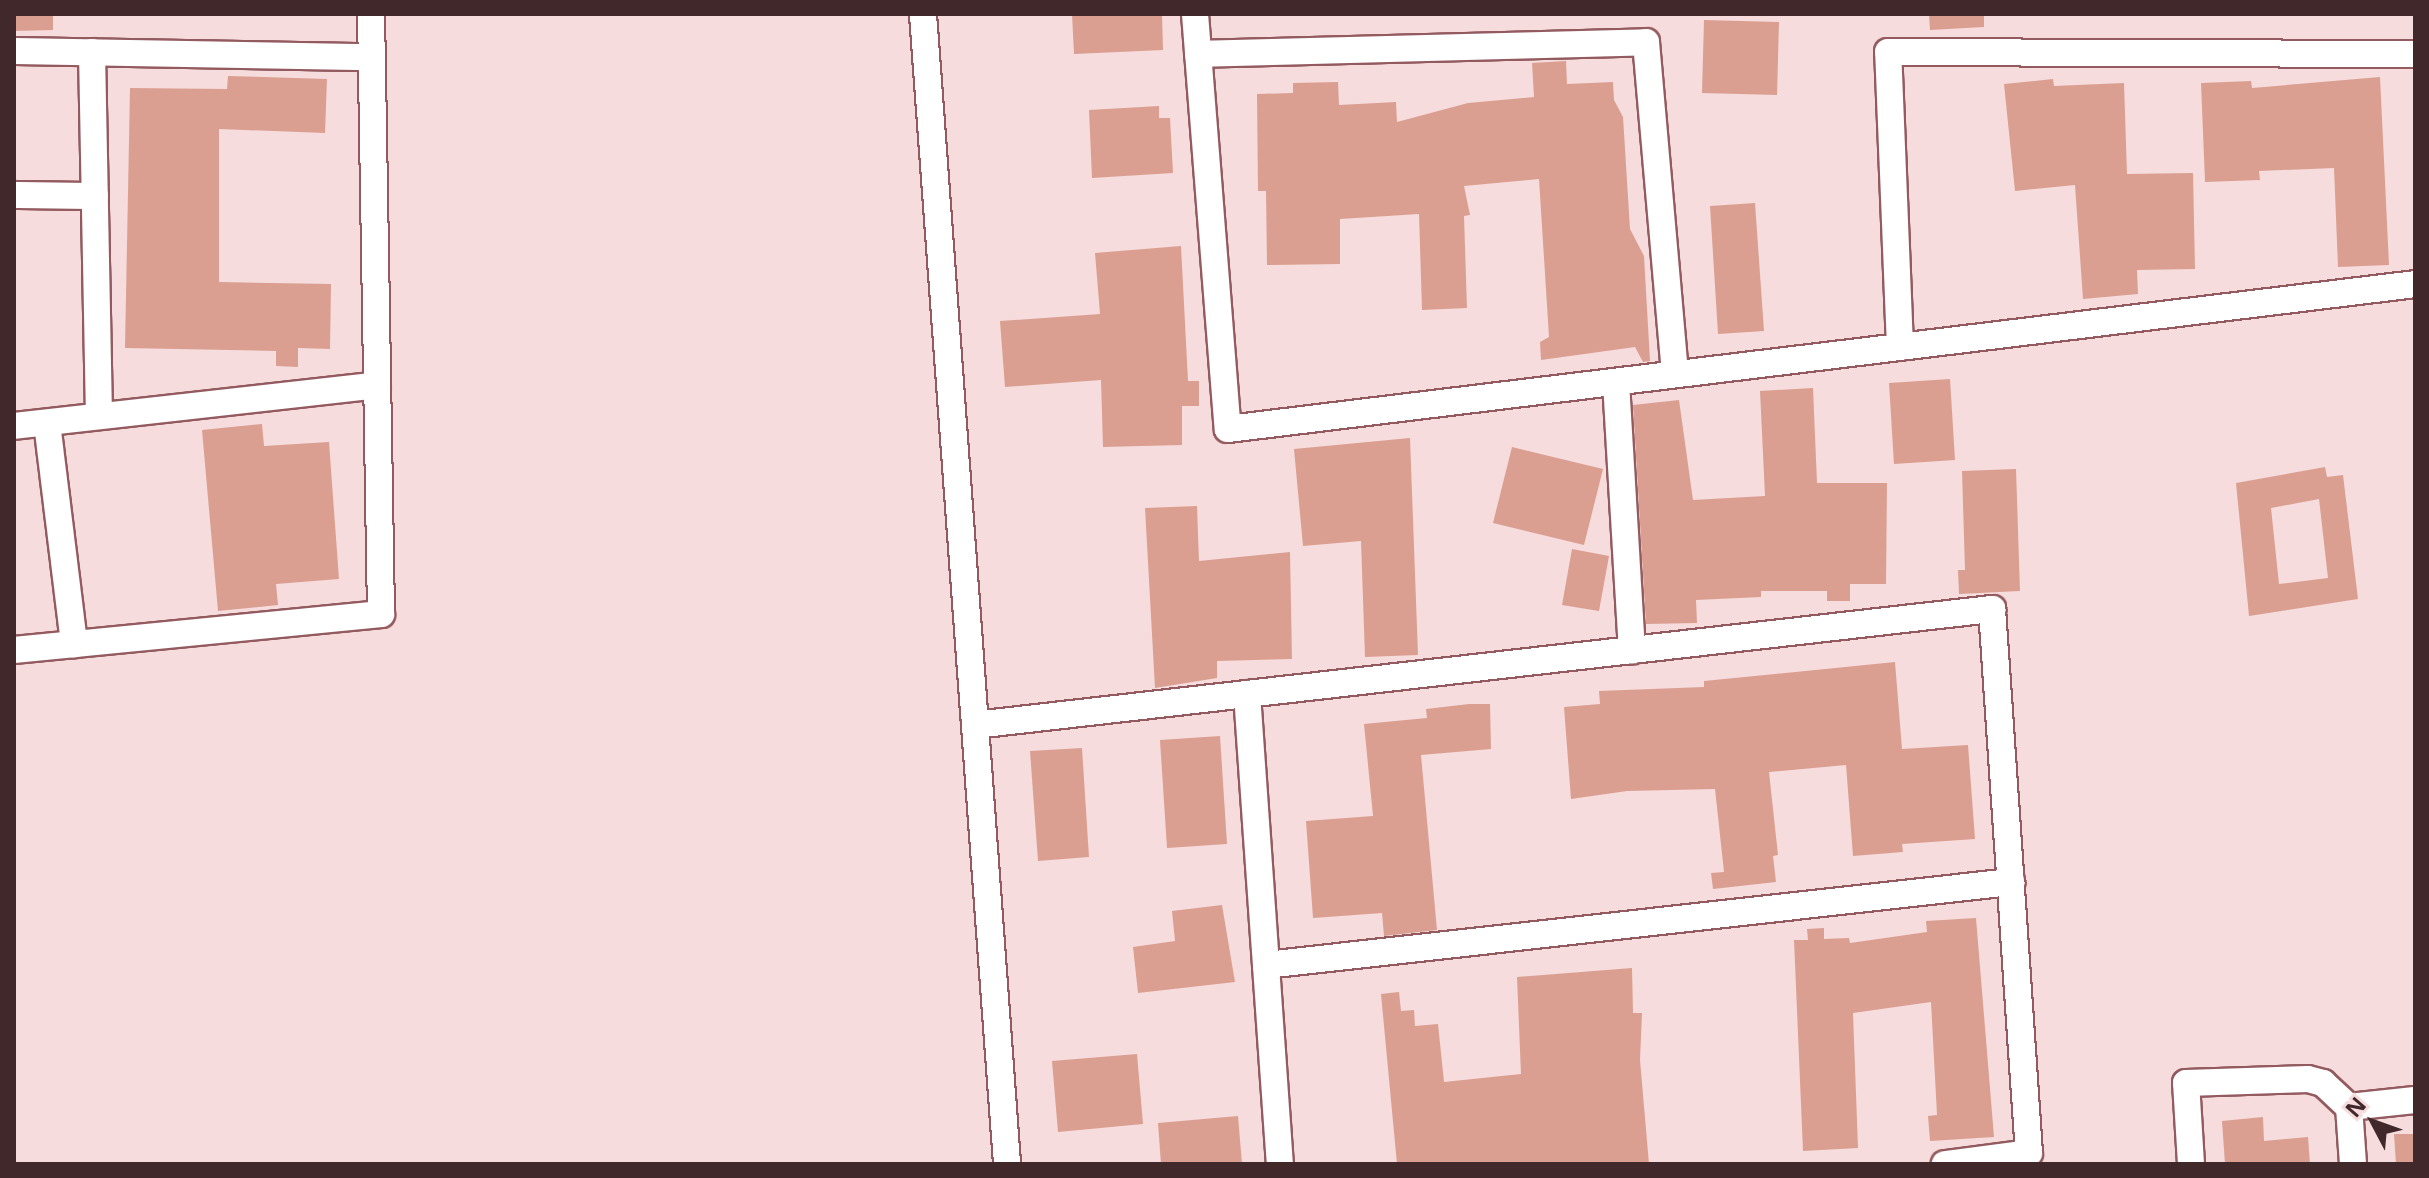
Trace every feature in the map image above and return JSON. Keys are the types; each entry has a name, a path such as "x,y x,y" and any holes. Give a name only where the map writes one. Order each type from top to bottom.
{"street":[{"path":"14,650 381,614 371,14"},
{"path":"923,14 1007,1164"},
{"path":"1195,14 1228,429 2415,284"},
{"path":"1198,54 1646,42 1675,374"},
{"path":"14,51 372,57"},
{"path":"92,52 99,416"},
{"path":"1900,347 1888,52 2415,54"},
{"path":"14,195 95,196"},
{"path":"1616,382 1632,651"},
{"path":"14,426 377,385"},
{"path":"47,423 74,644"},
{"path":"975,725 1992,609 2029,1153 1945,1164"},
{"path":"1247,694 1280,1164"},
{"path":"1266,965 2011,882"},
{"path":"2191,1164 2186,1083 2308,1079 2323,1083 2349,1107 2353,1164"},
{"path":"2349,1107 2415,1100"}],"building":[{"path":"14,14 53,14 53,30 14,31"},
{"path":"1072,14 1162,14 1163,50 1074,54"},
{"path":"1929,14 1984,14 1984,27 1930,30"},
{"path":"1704,20 1779,22 1777,95 1702,93"},
{"path":"1566,61 1567,84 1613,82 1614,100 1623,117 1630,229 1644,256 1650,361 1643,362 1635,347 1541,360 1540,342 1549,337 1539,179 1464,186 1470,215 1464,216 1467,308 1422,310 1419,214 1340,219 1340,264 1267,265 1266,191 1258,191 1257,94 1293,93 1293,83 1338,82 1339,105 1396,102 1397,122 1468,103 1534,97 1532,63"},
{"path":"228,76 327,79 325,133 219,129 219,282 331,284 330,349 298,348 298,367 276,366 276,351 125,348 130,88 227,89"},
{"path":"2380,77 2389,265 2338,267 2334,168 2259,171 2260,180 2205,182 2201,83 2251,81 2252,88"},
{"path":"2053,79 2054,86 2124,83 2127,174 2193,173 2195,269 2137,270 2138,294 2083,299 2075,185 2015,191 2004,84"},
{"path":"1159,106 1159,118 1170,118 1173,173 1092,178 1089,110"},
{"path":"1755,203 1764,331 1718,334 1710,206"},
{"path":"1181,246 1188,381 1199,381 1199,406 1182,406 1182,445 1103,447 1101,380 1005,387 1000,321 1100,314 1095,253"},
{"path":"1950,379 1955,460 1894,464 1889,383"},
{"path":"1813,388 1817,483 1887,483 1886,584 1850,584 1850,601 1827,601 1827,591 1761,591 1761,597 1696,600 1697,623 1646,624 1633,405 1679,400 1693,500 1765,496 1760,391"},
{"path":"262,424 264,446 329,442 339,579 276,584 278,605 218,611 202,430"},
{"path":"1410,438 1418,655 1365,657 1361,541 1303,546 1294,449"},
{"path":"1512,447 1603,469 1584,545 1493,523"},
{"path":"2325,467 2327,477 2343,475 2358,599 2249,616 2236,483","holes":["2319,499 2328,578 2279,584 2271,508"]},
{"path":"2016,469 2020,591 1959,594 1958,570 1965,570 1962,471"},
{"path":"1197,506 1199,561 1290,552 1292,659 1217,661 1217,678 1155,688 1145,508"},
{"path":"1572,549 1609,556 1599,611 1562,605"},
{"path":"1895,662 1902,749 1968,745 1975,839 1902,844 1903,852 1853,856 1846,765 1769,772 1778,855 1773,856 1776,882 1713,889 1711,873 1724,872 1715,789 1627,791 1571,799 1564,707 1600,704 1599,691 1704,687 1704,681"},
{"path":"1490,704 1491,749 1421,755 1437,930 1384,936 1382,913 1313,918 1306,821 1373,816 1364,724 1427,718 1426,709"},
{"path":"1220,736 1227,844 1167,848 1160,740"},
{"path":"1082,748 1089,857 1038,861 1030,751"},
{"path":"1222,905 1235,982 1138,993 1133,947 1175,941 1172,911"},
{"path":"1976,918 1994,1137 1930,1141 1928,1116 1937,1115 1931,1002 1853,1013 1858,1148 1803,1151 1794,940 1808,940 1807,929 1824,928 1824,939 1849,938 1850,943 1927,932 1926,921"},
{"path":"1632,968 1633,1013 1642,1013 1640,1060 1649,1164 1397,1164 1381,994 1399,992 1401,1011 1414,1010 1415,1026 1438,1024 1444,1082 1521,1074 1517,977"},
{"path":"1137,1054 1143,1124 1058,1132 1052,1061"},
{"path":"1238,1116 1242,1164 1161,1164 1158,1123"},
{"path":"2263,1117 2264,1141 2308,1137 2310,1164 2225,1164 2222,1121"},
{"path":"2394,1134 2415,1134 2415,1164 2396,1164"}]}
